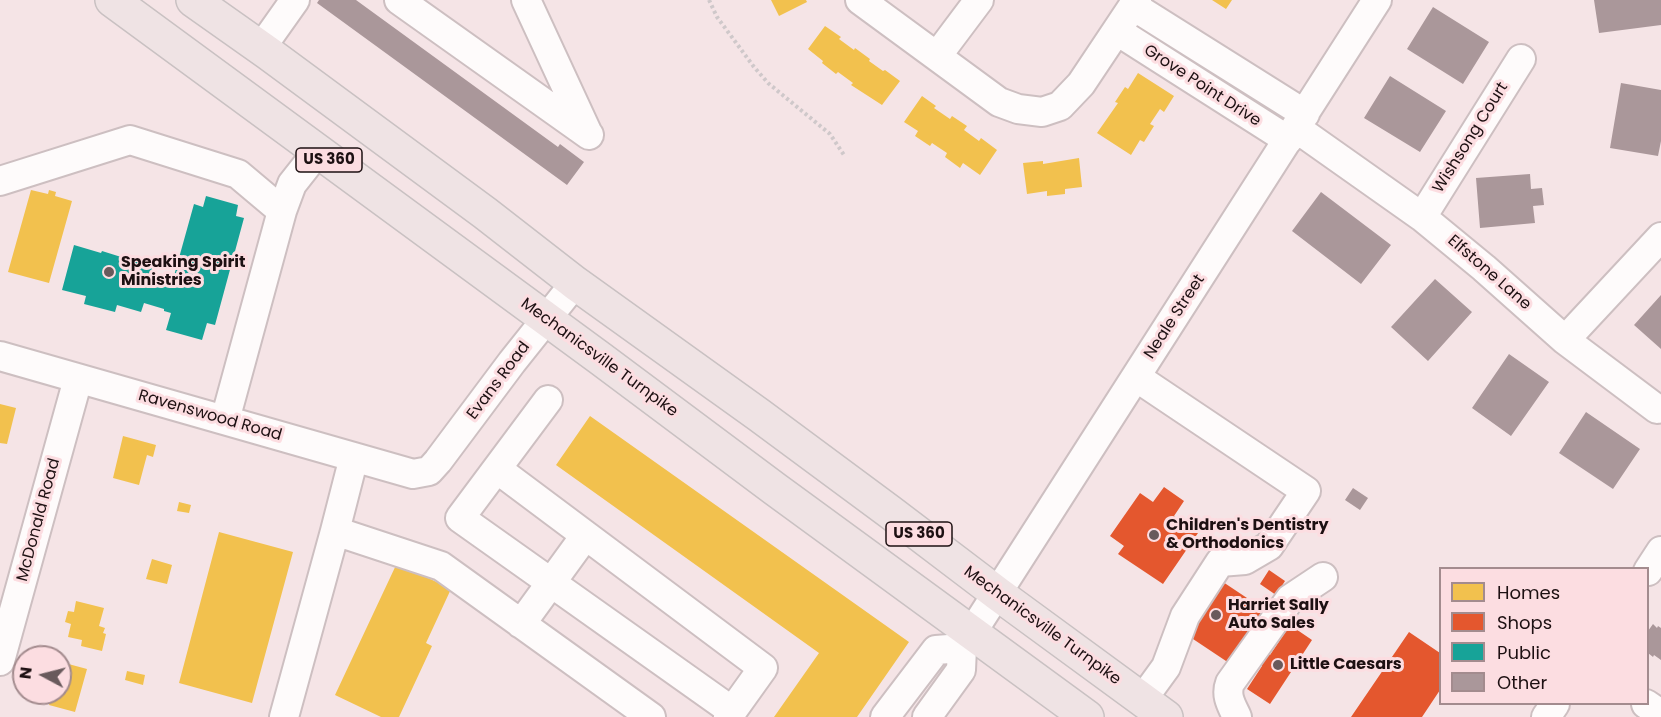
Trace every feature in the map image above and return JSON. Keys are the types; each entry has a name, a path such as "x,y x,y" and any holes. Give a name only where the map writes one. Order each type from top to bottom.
{"highway":[{"name":"Mechanicsville Turnpike","path":"112,0 547,320 967,641 1086,717"},
{"name":"Mechanicsville Turnpike","path":"194,0 485,213 575,283 797,442 1154,708"}],"street":[{"path":"261,48 295,0"},
{"path":"399,0 589,135 526,0"},
{"name":"Grove Point Drive","path":"860,0 999,102 1018,110 1042,112 1060,106 1081,84 1135,3 1296,128"},
{"path":"937,56 979,0"},
{"name":"Neale Street","path":"967,641 1377,0"},
{"name":"Grove Point Drive","path":"1117,31 1296,128"},
{"name":"Wishsong Court","path":"1422,216 1521,59"},
{"name":"Elfstone Lane","path":"1296,128 1422,216 1565,340 1657,409"},
{"path":"0,181 130,140 238,174 282,211"},
{"path":"225,420 282,211 292,184 318,152"},
{"path":"1565,340 1661,237"},
{"name":"Evans Road","path":"419,473 429,471 438,461 575,283"},
{"name":"Ravenswood Road","path":"0,356 413,474 419,473"},
{"path":"1136,377 1306,491 1269,546 1245,560 1220,562 1185,616 1154,708"},
{"name":"McDonald Road","path":"0,661 78,379"},
{"path":"497,469 763,668 730,714 460,518 548,400"},
{"path":"284,717 354,457"},
{"path":"335,531 441,566 637,713"},
{"path":"521,624 585,536"},
{"path":"1649,568 1661,551"},
{"path":"1237,717 1228,698 1230,683 1290,599 1323,577"},
{"path":"885,717 936,650 967,641 961,670 927,717"},
{"path":"1648,705 1661,714"}],"path":[{"path":"710,0 717,17 761,75 830,134 844,155"}],"building: Homes":[{"path":"771,0 806,0 807,2 779,16"},
{"path":"1212,0 1232,0 1226,9"},
{"path":"825,26 854,50 855,48 870,59 869,61 900,81 882,105 851,85 853,83 838,72 836,74 808,49"},
{"path":"1138,73 1174,96 1164,112 1160,109 1150,124 1154,126 1144,142 1140,140 1131,155 1097,133 1118,103 1115,102 1125,87 1128,89"},
{"path":"922,96 950,119 952,116 967,126 964,130 979,141 981,138 997,150 980,175 963,163 960,168 945,157 947,153 915,136 918,131 904,122"},
{"path":"1079,158 1082,187 1065,189 1065,194 1047,196 1047,191 1027,194 1023,163 1043,161 1043,164"},
{"path":"31,190 48,194 49,190 56,192 55,196 72,201 49,283 8,272"},
{"path":"0,404 16,408 7,444 0,443"},
{"path":"590,416 909,642 857,717 774,717 819,653 556,465"},
{"path":"123,436 156,445 153,457 147,455 139,485 113,478"},
{"path":"179,502 191,505 189,513 177,511"},
{"path":"219,532 293,552 252,703 179,683"},
{"path":"152,559 172,565 167,584 146,579"},
{"path":"397,563 451,589 426,643 432,646 399,717 381,717 335,695"},
{"path":"76,601 104,608 99,626 105,628 103,633 106,634 102,651 81,646 82,640 68,637 71,624 65,622 68,611 74,612"},
{"path":"72,665 87,669 75,712 49,705 72,705"},
{"path":"127,671 145,675 143,685 125,680"}],"building: Shops":[{"name":"Children's Dentistry & Orthodonics","path":"1164,487 1184,501 1174,516 1198,533 1163,584 1118,554 1124,546 1110,536 1140,493 1153,502"},
{"path":"1269,570 1285,581 1276,595 1260,584"},
{"path":"1223,582 1265,610 1229,663 1187,635"},
{"name":"Little Caesars","path":"1290,625 1312,640 1270,704 1247,689 1262,666 1259,664 1267,653 1270,655"},
{"path":"1409,632 1439,652 1439,692 1422,717 1351,717"}],"building: Public":[{"name":"Speaking Spirit Ministries","path":"206,196 238,205 236,216 244,218 215,325 207,323 202,340 166,330 171,313 164,309 144,303 141,312 117,305 115,312 84,304 86,296 62,290 74,245 153,267 150,277 172,283 194,204 203,207"}],"building: Other":[{"path":"319,0 356,0 558,147 560,144 584,162 567,185 317,3"},
{"path":"1594,0 1661,0 1661,25 1599,33"},
{"path":"1433,7 1489,42 1463,84 1407,49"},
{"path":"1390,76 1446,111 1420,152 1364,118"},
{"path":"1621,83 1661,90 1661,141 1658,156 1610,148"},
{"path":"1530,174 1531,189 1542,188 1544,205 1533,206 1535,223 1480,228 1476,178"},
{"path":"1321,192 1391,245 1361,284 1292,231"},
{"path":"1435,279 1472,312 1428,361 1391,327"},
{"path":"1661,295 1661,349 1634,325"},
{"path":"1509,354 1549,382 1511,436 1472,408"},
{"path":"1586,412 1640,449 1613,489 1559,453"},
{"path":"1353,488 1368,498 1360,510 1345,500"},
{"path":"1653,624 1661,628 1661,660 1649,654 1649,630"}],"place":[{"name":"Speaking Spirit Ministries","path":"109,272"},
{"name":"Children's Dentistry & Orthodonics","path":"1154,535"},
{"name":"Harriet Sally Auto Sales","path":"1216,615"},
{"name":"Little Caesars","path":"1278,665"}]}
